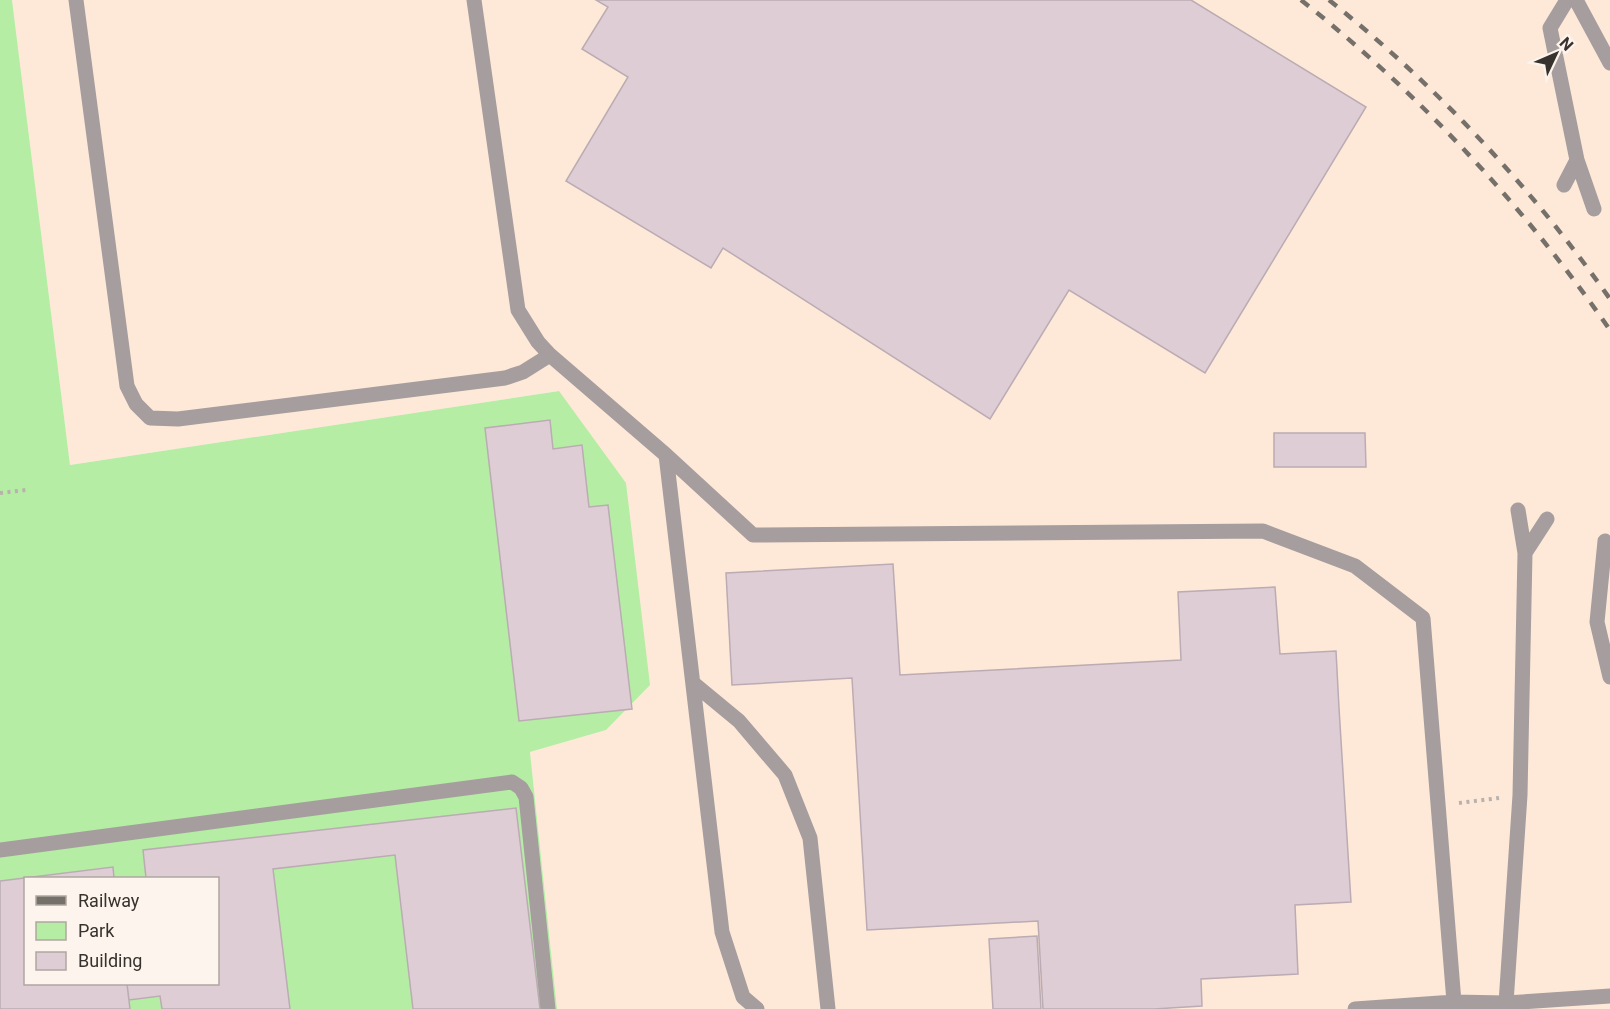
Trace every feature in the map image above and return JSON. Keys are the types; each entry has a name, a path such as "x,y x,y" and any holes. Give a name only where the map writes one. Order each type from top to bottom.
{"lane":[{"path":"76,0 127,386 136,404 150,418 178,419 505,378 523,372 550,355"},
{"path":"474,0 518,310 538,342 550,355 666,455 753,535 1263,531 1355,566 1423,618 1454,1002"},
{"path":"1567,0 1550,28 1577,160 1594,209"},
{"path":"1576,0 1610,63"},
{"path":"1564,185 1577,160"},
{"path":"666,455 722,932 743,997 757,1009"},
{"path":"1506,1003 1520,795 1525,553 1518,510"},
{"path":"1525,553 1547,519"},
{"path":"1605,541 1597,622 1610,677"},
{"path":"693,683 740,721 785,775 810,838 828,1009"},
{"path":"0,850 512,782 521,788 526,797 548,1009"},
{"path":"1355,1009 1454,1002 1506,1003 1610,996"}],"path":[{"path":"0,493 26,490"},
{"path":"1438,806 1520,795"}],"shaded area":[{"path":"12,0 1610,0 1610,1009 557,1009 530,752 606,730 559,391 70,465"}],"green space":[{"path":"0,0 12,0 70,465 559,391 626,483 650,685 606,730 530,752 557,1009 0,1009"}],"building":[{"path":"596,0 1191,0 1366,107 1205,373 1069,290 990,419 723,248 711,268 566,181 628,77 582,49 608,7"},
{"path":"550,420 553,449 582,445 589,507 608,505 632,709 519,721 485,428"},
{"path":"1274,433 1365,433 1366,467 1274,467"},
{"path":"893,564 900,675 1181,660 1178,592 1275,587 1280,654 1336,651 1351,902 1295,905 1298,974 1201,979 1202,1006 1154,1009 1043,1009 1038,921 867,930 852,678 732,685 726,573"},
{"path":"516,808 540,1009 413,1009 395,855 273,869 290,1009 162,1009 160,996 129,1000 127,985 219,985 219,877 146,877 143,850"},
{"path":"113,867 114,877 32,877"},
{"path":"24,878 24,985 127,985 130,1009 0,1009 0,881"},
{"path":"1037,936 1041,1009 993,1009 989,939"}],"railway":[{"path":"1301,0 1387,74 1468,153 1542,239 1610,330"},
{"path":"1329,0 1407,67 1480,140 1548,217 1610,299"}]}
